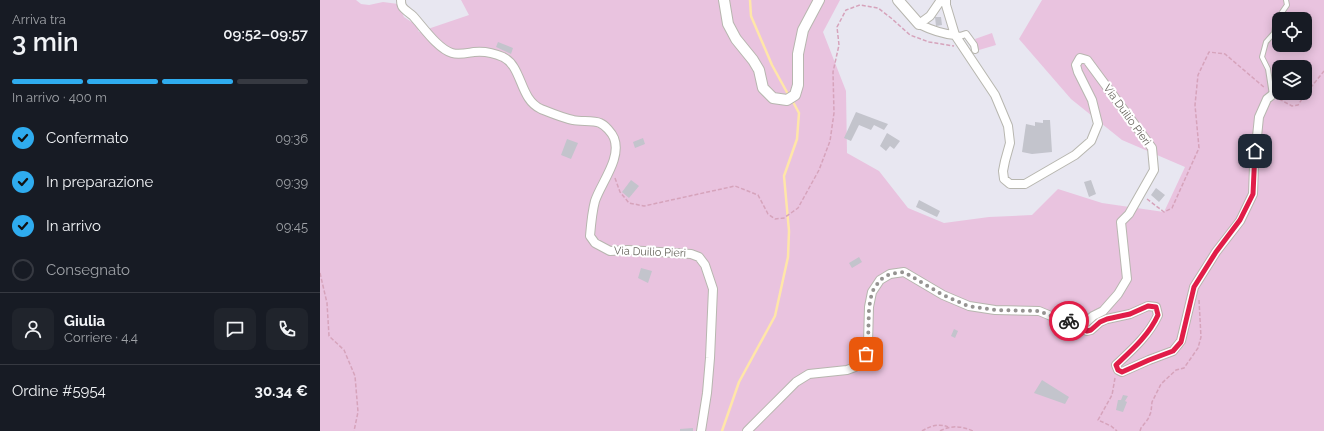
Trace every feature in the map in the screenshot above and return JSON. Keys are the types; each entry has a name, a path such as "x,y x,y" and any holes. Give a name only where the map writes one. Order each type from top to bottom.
{"street":[{"name":"Via Duilio Pieri","path":"401,0 403,7 444,49 452,53 461,54 476,51 490,52 504,58 514,65 524,90 530,100 540,108 572,120 600,123 609,131 614,139 615,153 612,168 602,185 592,215 590,236 595,243 610,251 628,250 691,254 699,257 705,264 713,289 712,333 707,393 701,431"},
{"path":"724,0 728,24 736,39 759,70 763,88 772,98 791,97 798,85 798,54 803,30 819,0"},
{"path":"898,0 919,24 946,35 960,36 966,34 976,50"},
{"name":"Via Duilio Pieri","path":"919,24 930,16 944,2 955,35 995,94 1008,126 1010,143 1004,160 1003,171 1004,179 1010,184 1025,184 1075,155 1091,141 1098,124 1092,100 1076,65 1080,58 1087,60 1152,148 1154,170 1129,214 1121,222 1127,279 1118,294 1103,311 1093,316 1081,327"},
{"path":"747,431 796,382 808,374 847,370 863,362 868,343 869,308 872,292 880,280 890,274 904,272 943,295 968,306 995,310 1039,311 1072,322 1087,331 1091,330 1100,322 1107,319 1130,314 1148,306 1156,307 1158,315 1154,325 1145,337 1116,365 1118,370 1122,372 1173,351 1181,342 1194,287 1216,252 1240,220 1253,194 1255,151 1259,117 1267,99 1272,95"}],"lane":[{"path":"1272,95 1268,69 1262,57 1266,42 1274,33 1276,21 1287,5 1286,0"}],"path":[{"path":"612,168 620,192 629,203 644,206 736,186 758,195 768,214 775,219 784,218 798,208 819,170 830,141 834,112 834,72 839,45 837,28 846,10 860,5 878,8 910,35 929,42 952,47 962,46"},
{"path":"1140,194 1164,212 1172,208 1175,202 1199,148 1195,105 1198,75 1209,52 1226,54 1272,95"},
{"path":"1312,86 1324,71"},
{"path":"1281,100 1292,106 1298,105 1301,100"},
{"path":"320,273 327,303 329,336 344,350 355,376 358,412 354,431"},
{"path":"1140,431 1148,419 1151,412 1152,402 1161,384 1176,370 1184,368 1198,348 1201,337 1200,302 1194,287"},
{"path":"1117,431 1111,426 1098,420 1112,395 1115,377 1118,370"},
{"path":"922,431 928,427 942,424 966,428 973,431"},
{"path":"940,431 948,426"}],"shaded area":[{"path":"320,0 356,0 361,4 369,5 383,2 398,4 404,17 416,25 419,32 469,15 461,0 840,0 823,32 846,91 847,153 879,171 908,208 944,223 989,217 1032,215 1058,189 1102,203 1164,212 1185,167 1122,140 1071,99 1019,39 1042,0 1324,0 1324,431 320,431"},
{"path":"992,33 996,45 979,50 975,39"}],"building":[{"path":"935,17 941,17 942,25 936,26"},
{"path":"498,42 513,48 511,54 496,47"},
{"path":"856,112 888,124 884,130 874,125 871,130 859,125 851,141 844,138"},
{"path":"1043,120 1050,120 1052,152 1032,154 1022,152 1026,124 1035,126 1035,122 1043,123"},
{"path":"887,133 900,141 894,149 890,146 886,151 880,146"},
{"path":"643,138 645,144 635,148 633,142"},
{"path":"567,139 578,143 571,159 561,155"},
{"path":"631,180 639,186 629,198 622,192"},
{"path":"1091,180 1096,194 1089,197 1084,182"},
{"path":"1156,188 1165,195 1159,202 1151,195"},
{"path":"919,200 940,211 937,217 916,207"},
{"path":"859,257 862,262 852,268 849,263"},
{"path":"641,268 652,271 648,283 638,278"},
{"path":"954,329 958,331 955,338 951,336"},
{"path":"1042,380 1069,397 1065,404 1034,393"},
{"path":"1123,395 1128,396 1125,401 1127,402 1123,412 1116,410 1118,400 1121,400"},
{"path":"693,428 693,431 680,431 680,429"}],"waterway":[{"path":"750,0 751,16 772,65 789,96"},
{"path":"722,431 739,382 775,316 788,257 789,231 784,176 797,139 799,113 792,100"}],"way so far":[{"path":"866,354 868,343 869,308 872,292 880,280 890,274 904,272 943,295 968,306 1008,311 1039,311 1069,321"}],"route":[{"path":"1069,321 1087,331 1091,330 1094,326 1107,319 1130,314 1148,306 1156,307 1158,315 1154,325 1145,337 1116,365 1118,370 1122,372 1173,351 1181,342 1194,287 1216,252 1246,211 1253,194 1255,151"}]}
